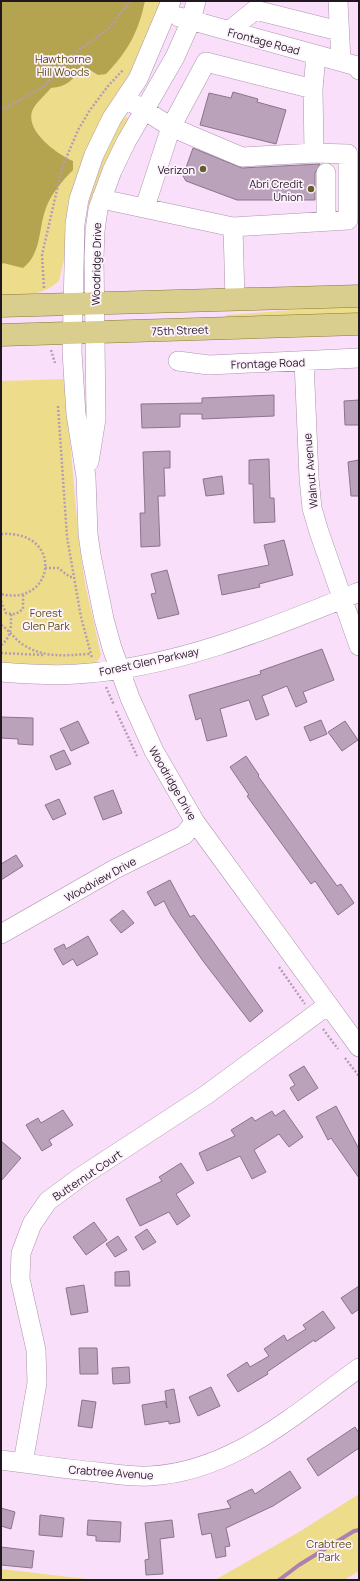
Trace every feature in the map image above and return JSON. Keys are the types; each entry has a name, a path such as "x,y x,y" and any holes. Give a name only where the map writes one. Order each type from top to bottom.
{"main road":[{"path":"1,306 359,296"},
{"name":"75th Street","path":"1,335 359,324"}],"street":[{"name":"Woodridge Drive","path":"86,477 96,419 95,231 102,197 126,142 175,57 191,21 196,1"},
{"path":"338,1 341,62"},
{"name":"Woodridge Drive","path":"169,7 138,79 112,118 94,155 79,200 75,224 72,333 76,414 86,477 88,534 91,555 104,620 138,720 154,751 196,822 359,1047"},
{"name":"Frontage Road","path":"169,7 191,21 357,66 359,70"},
{"path":"229,31 255,10 339,31"},
{"path":"316,55 313,89 331,162 334,221"},
{"path":"145,207 171,127 206,62 313,89"},
{"path":"102,197 111,201 145,207 232,227 348,220 348,154 331,162 242,157 171,127 125,98"},
{"path":"232,227 235,299"},
{"name":"Frontage Road","path":"178,361 209,365 359,358"},
{"name":"Walnut Avenue","path":"304,361 309,478 312,508 319,532 351,595 359,646"},
{"name":"Forest Glen Parkway","path":"1,672 61,674 120,669 205,650 351,595"},
{"name":"Woodview Drive","path":"1,934 115,870 184,835 196,822"},
{"name":"Butternut Court","path":"23,1463 36,1401 38,1383 38,1365 34,1334 20,1280 22,1253 32,1224 48,1201 79,1178 206,1096 328,1005"},
{"name":"Crabtree Avenue","path":"1,1460 124,1475 148,1476 168,1474 200,1467 226,1458 248,1446 359,1368"}],"path":[{"path":"1,110 43,87 78,51 109,28 130,1"},
{"path":"52,352 55,366"},
{"path":"57,398 64,502"},
{"path":"1,534 16,533 32,540 40,549 45,558 46,568 42,580 36,587 23,594 1,594 1,600 6,612 16,614 22,610 23,594"},
{"path":"46,568 58,568 70,577 74,577"},
{"path":"1,645 5,642 11,632 11,614"},
{"path":"1,625 11,632 21,643 45,655"},
{"path":"1,653 45,655 90,654"}],"green space":[{"name":"Hawthorne Hill Woods","path":"1,1 165,1 148,42 93,136 59,281 46,290 24,295 1,295"},
{"name":"Hawthorne Hill Woods","path":"1,1 145,1 139,23 131,41 114,66 106,74 98,75 90,70 81,69 69,82 61,86 51,88 33,109 31,117 37,133 51,147 66,158 73,161 73,170 57,188 48,203 43,216 37,248 29,262 23,268 3,263 1,265"},
{"path":"126,117 130,120 86,232 91,182 118,123"},
{"path":"359,305 359,317 226,320 226,315"},
{"name":"Forest Glen Park","path":"68,379 69,429 79,543 85,583 101,655 98,661 91,664 29,665 1,663 1,381"},
{"name":"Crabtree Park","path":"359,1494 359,1571 344,1580 215,1580 299,1532"},
{"path":"1,1569 95,1580 1,1580"}],"building":[{"path":"233,92 258,99 257,102 286,110 276,144 200,125 209,93 231,98"},
{"path":"193,148 242,168 320,164 315,173 315,200 237,200 186,181 183,176"},
{"path":"274,395 274,416 202,419 202,414 180,414 180,427 142,428 141,404 202,403 202,398"},
{"path":"359,400 359,425 345,425 344,401"},
{"path":"170,451 170,468 164,468 165,496 158,496 160,546 141,547 140,513 145,513 143,452"},
{"path":"269,459 270,498 274,498 275,522 254,523 253,484 249,484 249,460"},
{"path":"359,460 359,496 351,496 348,462"},
{"path":"222,476 224,494 206,496 203,479"},
{"path":"284,540 293,575 259,584 260,587 222,595 218,575 269,565 264,545"},
{"path":"167,570 179,614 158,619 151,594 156,593 151,574"},
{"path":"322,649 334,680 303,692 307,702 296,707 287,686 262,696 269,715 256,720 249,700 220,709 227,736 207,741 201,718 196,720 189,695 261,674 260,671"},
{"path":"1,717 33,718 33,745 18,744 18,739 1,738"},
{"path":"321,720 327,734 310,741 304,727"},
{"path":"78,721 89,743 71,751 60,729"},
{"path":"345,721 358,740 342,751 328,732"},
{"path":"64,750 71,764 56,770 50,756"},
{"path":"246,756 259,775 258,776 337,886 341,884 354,903 338,915 315,881 311,884 247,796 249,795 230,767"},
{"path":"113,790 122,813 103,820 94,797"},
{"path":"59,799 66,814 53,820 45,805"},
{"path":"16,855 23,866 1,880 1,864"},
{"path":"170,880 190,917 194,915 263,1011 250,1022 203,961 171,915 164,901 155,906 147,892"},
{"path":"123,910 134,923 121,933 110,920"},
{"path":"88,936 98,954 77,966 73,959 63,965 54,949 64,944 66,949"},
{"path":"304,1066 318,1088 298,1101 290,1088 295,1085 289,1075"},
{"path":"336,1106 359,1149 359,1178 331,1138 328,1140 316,1117"},
{"path":"63,1110 73,1125 49,1140 52,1145 42,1151 26,1125 38,1118 41,1123"},
{"path":"284,1110 303,1137 289,1147 279,1134 254,1150 266,1172 252,1179 240,1156 207,1171 199,1153 235,1136 231,1130 252,1117 255,1121 272,1111 275,1116"},
{"path":"1,1141 21,1158 1,1181"},
{"path":"181,1163 194,1183 176,1194 190,1216 177,1225 169,1212 140,1226 126,1199 162,1181 159,1177"},
{"path":"94,1222 107,1240 86,1255 73,1237"},
{"path":"147,1229 156,1242 143,1250 135,1237"},
{"path":"118,1236 127,1250 115,1257 106,1244"},
{"path":"129,1271 130,1286 115,1286 115,1272"},
{"path":"84,1285 88,1312 71,1315 66,1288"},
{"path":"359,1286 359,1309 352,1314 341,1298"},
{"path":"323,1311 335,1328 315,1342 314,1340 267,1372 268,1374 238,1392 227,1375 247,1362 250,1367 269,1356 264,1349 284,1335 287,1341 306,1329 303,1325"},
{"path":"79,1348 97,1348 98,1374 80,1374"},
{"path":"129,1367 130,1383 113,1384 112,1368"},
{"path":"211,1387 220,1406 198,1416 189,1397"},
{"path":"174,1389 180,1422 169,1424 169,1421 145,1425 142,1405 165,1401 167,1408 165,1391"},
{"path":"82,1400 96,1402 92,1428 78,1426"},
{"path":"355,1427 359,1433 359,1448 318,1476 307,1459"},
{"path":"290,1471 301,1488 273,1506 226,1528 230,1546 225,1547 226,1556 216,1558 211,1533 202,1535 198,1514 231,1508 227,1501 252,1489 255,1494"},
{"path":"1,1508 15,1512 11,1529 1,1526"},
{"path":"40,1515 64,1518 62,1537 39,1535"},
{"path":"88,1520 121,1522 120,1542 96,1541 96,1536 87,1535"},
{"path":"172,1520 174,1537 160,1539 163,1574 146,1575 145,1560 149,1559 145,1523"},
{"path":"1,1547 34,1551 32,1568 1,1565"}],"waterway":[{"path":"279,1580 299,1565 354,1531 359,1530"}],"place":[{"name":"Verizon","path":"203,169"},
{"name":"Abri Credit Union","path":"311,189"}]}
